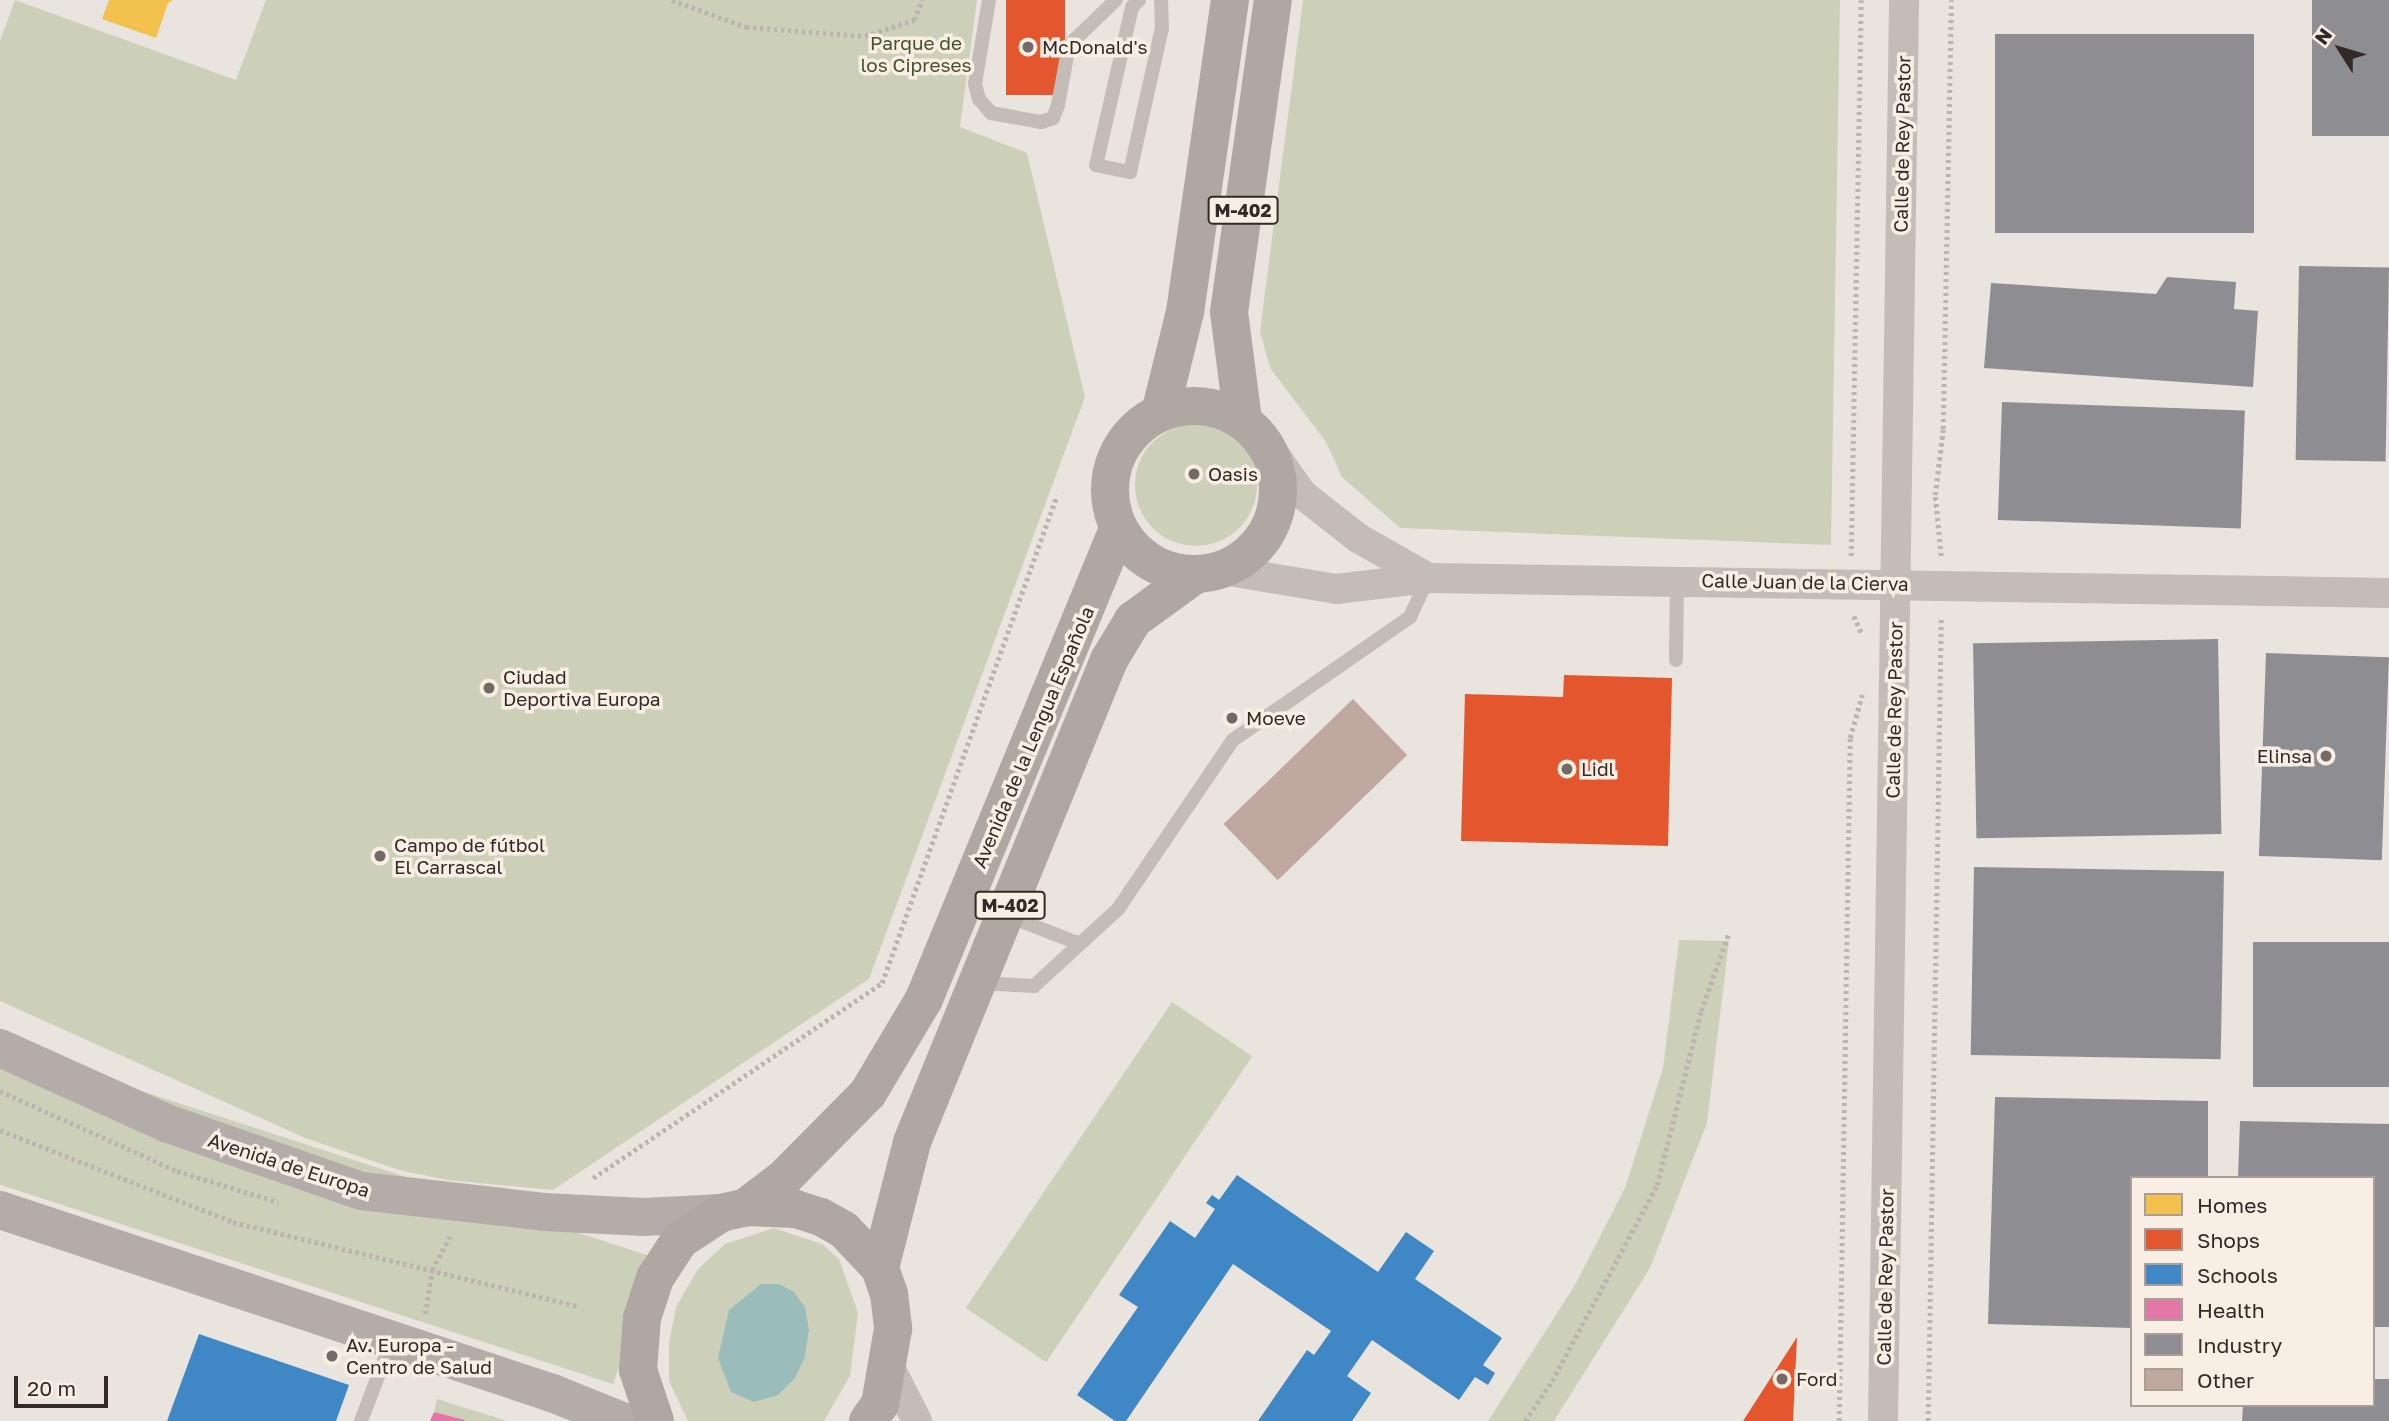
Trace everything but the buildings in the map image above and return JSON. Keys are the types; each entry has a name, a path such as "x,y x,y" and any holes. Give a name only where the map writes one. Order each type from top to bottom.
{"highway":[{"name":"M-402","path":"880,1268 912,1142 980,983 1110,660 1133,620 1209,573 1249,555 1269,531 1279,503 1278,472 1255,432 1229,312 1273,0"},
{"name":"M-402","path":"1160,413 1185,312 1225,5"},
{"path":"1209,573 1166,571 1136,552 1118,529 1110,505 1111,475 1123,444 1143,422 1160,413 1188,405 1216,408 1255,432"},
{"name":"Avenida de la Lengua Española","path":"734,1210 783,1179 867,1093 924,999 1118,529"},
{"path":"734,1210 796,1209 821,1217 844,1230 880,1268 889,1294 893,1329 880,1404 868,1421"},
{"name":"M-402","path":"655,1421 638,1370 642,1318 655,1278 680,1240 734,1210"}],"main road":[{"name":"Avenida de Europa","path":"0,1048 166,1124 319,1179 387,1196 463,1200 544,1212 630,1216 734,1210"},
{"path":"0,1210 552,1393 622,1421"}],"street":[{"name":"Calle de Rey Pastor","path":"1883,1421 1904,0"},
{"path":"1255,432 1302,494 1358,538 1428,578"},
{"name":"Calle Juan de la Cierva","path":"1209,573 1336,589 1428,578 2389,593"},
{"path":"888,1366 917,1421"}],"lane":[{"path":"989,0 975,84 979,99 991,113 1041,122 1053,118 1058,105 1069,45 1116,0"},
{"path":"1139,0 1132,6 1096,166 1130,172 1162,28 1161,0"},
{"path":"980,983 1034,986 1118,909 1233,740 1410,617 1428,578"},
{"path":"1676,660 1677,580"},
{"path":"1006,915 1080,944"},
{"path":"361,1421 403,1344"}],"path":[{"path":"672,0 746,27 865,36 914,20 922,0"},
{"path":"1861,0 1850,584 1851,605 1864,645"},
{"path":"1928,1421 1941,585 1935,495 1943,429 1951,0"},
{"path":"589,1181 882,984 1058,495"},
{"path":"1839,1421 1850,738 1863,688"},
{"path":"1525,1421 1552,1381 1657,1185 1701,1011 1728,933"},
{"path":"0,1130 233,1222 577,1306"},
{"path":"403,1344 432,1270 457,1228 463,1200"}],"green space":[{"name":"Ciudad Deportiva Europa","path":"15,0 236,80 266,0 977,0 960,127 1027,153 1085,397 869,979 553,1190 447,1180 399,1170 305,1138 0,1001 0,41"},
{"path":"1303,0 1840,0 1831,545 1400,528 1342,477 1326,442 1270,368 1260,331"},
{"path":"1196,424 1219,428 1239,442 1253,462 1257,485 1253,508 1239,528 1219,542 1196,546 1173,542 1153,528 1139,508 1135,485 1139,462 1153,442 1173,428"},
{"path":"1679,940 1729,941 1707,1123 1650,1268 1554,1421 1488,1421 1575,1285 1625,1188 1663,1068"},
{"path":"1172,1002 1252,1056 1046,1362 966,1308"},
{"path":"0,1045 654,1258 613,1384 0,1185"},
{"path":"774,1228 822,1244 839,1259 858,1313 850,1376 824,1421 688,1421 669,1381 669,1343 676,1307 698,1269 725,1244","holes":["761,1284 779,1284 805,1307 809,1330 805,1357"]},
{"path":"437,1399 507,1421 468,1421 434,1412"}],"water":[{"path":"761,1284 779,1284 794,1292 805,1307 809,1330 805,1357 795,1378 778,1395 754,1402 731,1392 718,1358 729,1310"}],"place":[{"name":"McDonald's","path":"1028,47"},
{"name":"Oasis","path":"1194,474"},
{"name":"Ciudad Deportiva Europa","path":"489,688"},
{"name":"Moeve","path":"1232,718"},
{"name":"Elinsa","path":"2326,756"},
{"name":"Lidl","path":"1567,769"},
{"name":"Campo de fútbol El Carrascal","path":"380,856"},
{"name":"Av. Europa - Centro de Salud","path":"332,1356"},
{"name":"Ford","path":"1782,1379"}],"park label":[{"name":"Parque de los Cipreses","path":"916,54"}]}
